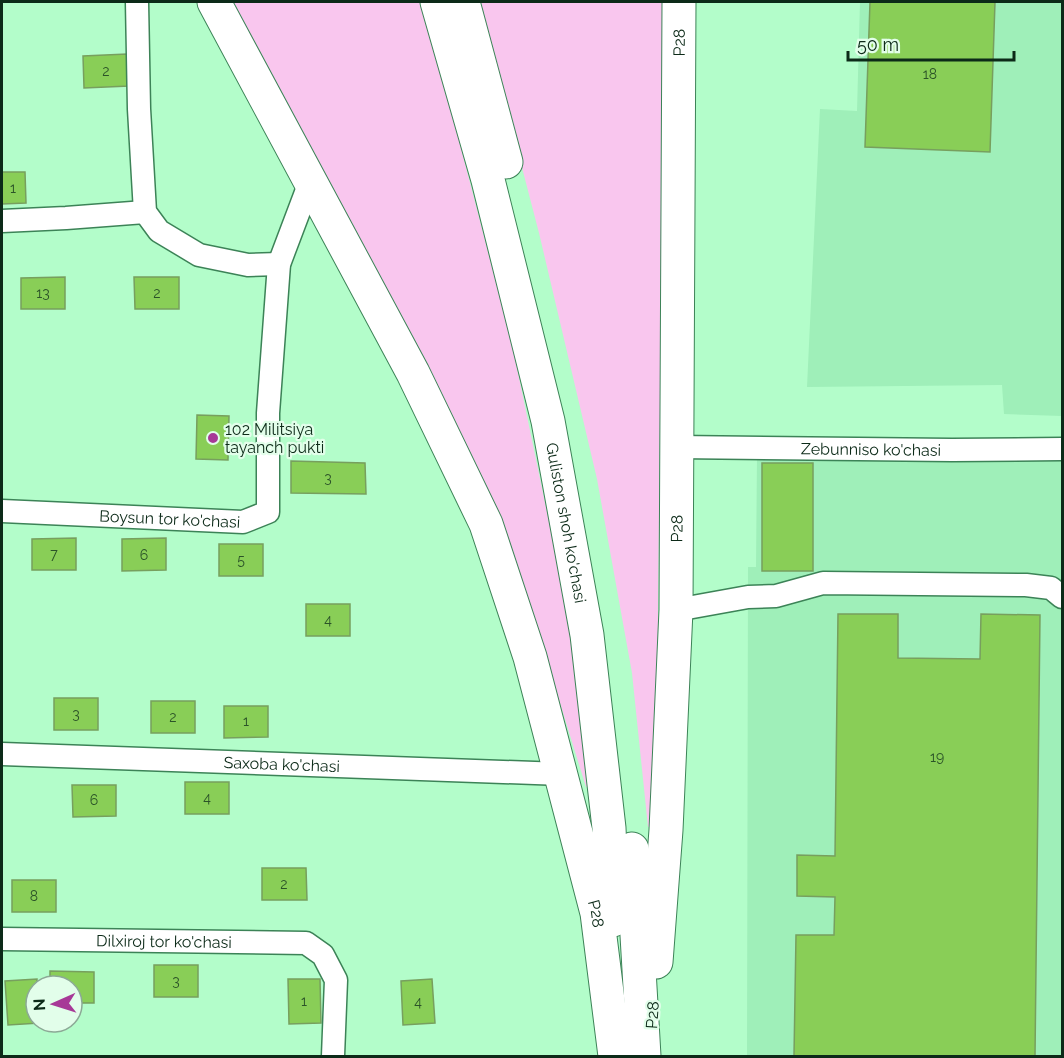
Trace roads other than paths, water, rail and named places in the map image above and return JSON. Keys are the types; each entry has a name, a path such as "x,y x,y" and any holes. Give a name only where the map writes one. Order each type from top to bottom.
{"main road":[{"path":"214,2 413,372 486,524 530,657 562,774"},
{"name":"Guliston shoh ko'chasi","path":"437,2 488,180 548,421 587,635 609,828 617,1056"},
{"name":"Guliston shoh ko'chasi","path":"463,2 570,416 609,631 631,825 646,1056"},
{"name":"Р28","path":"646,1056 666,830 676,610 679,2"},
{"name":"P28","path":"562,774 597,913 617,1056"}],"street":[{"path":"137,2 139,109 145,212 159,231 199,255 248,265 279,264 310,182"},
{"path":"2,220 66,219 145,212"},
{"name":"Boysun tor ko'chasi","path":"2,511 243,522 268,512 268,413 279,264"},
{"name":"Zebunniso ko'chasi","path":"677,447 1062,449"},
{"path":"676,610 748,597 776,596 823,583 1026,585 1051,588 1062,597"},
{"name":"Saxoba ko'chasi","path":"2,754 562,774"},
{"name":"Dilxiroj tor ko'chasi","path":"2,939 306,943 323,955 336,980 333,1056"}],"place":[{"name":"102 Militsiya tayanch pukti","path":"213,438"}]}
